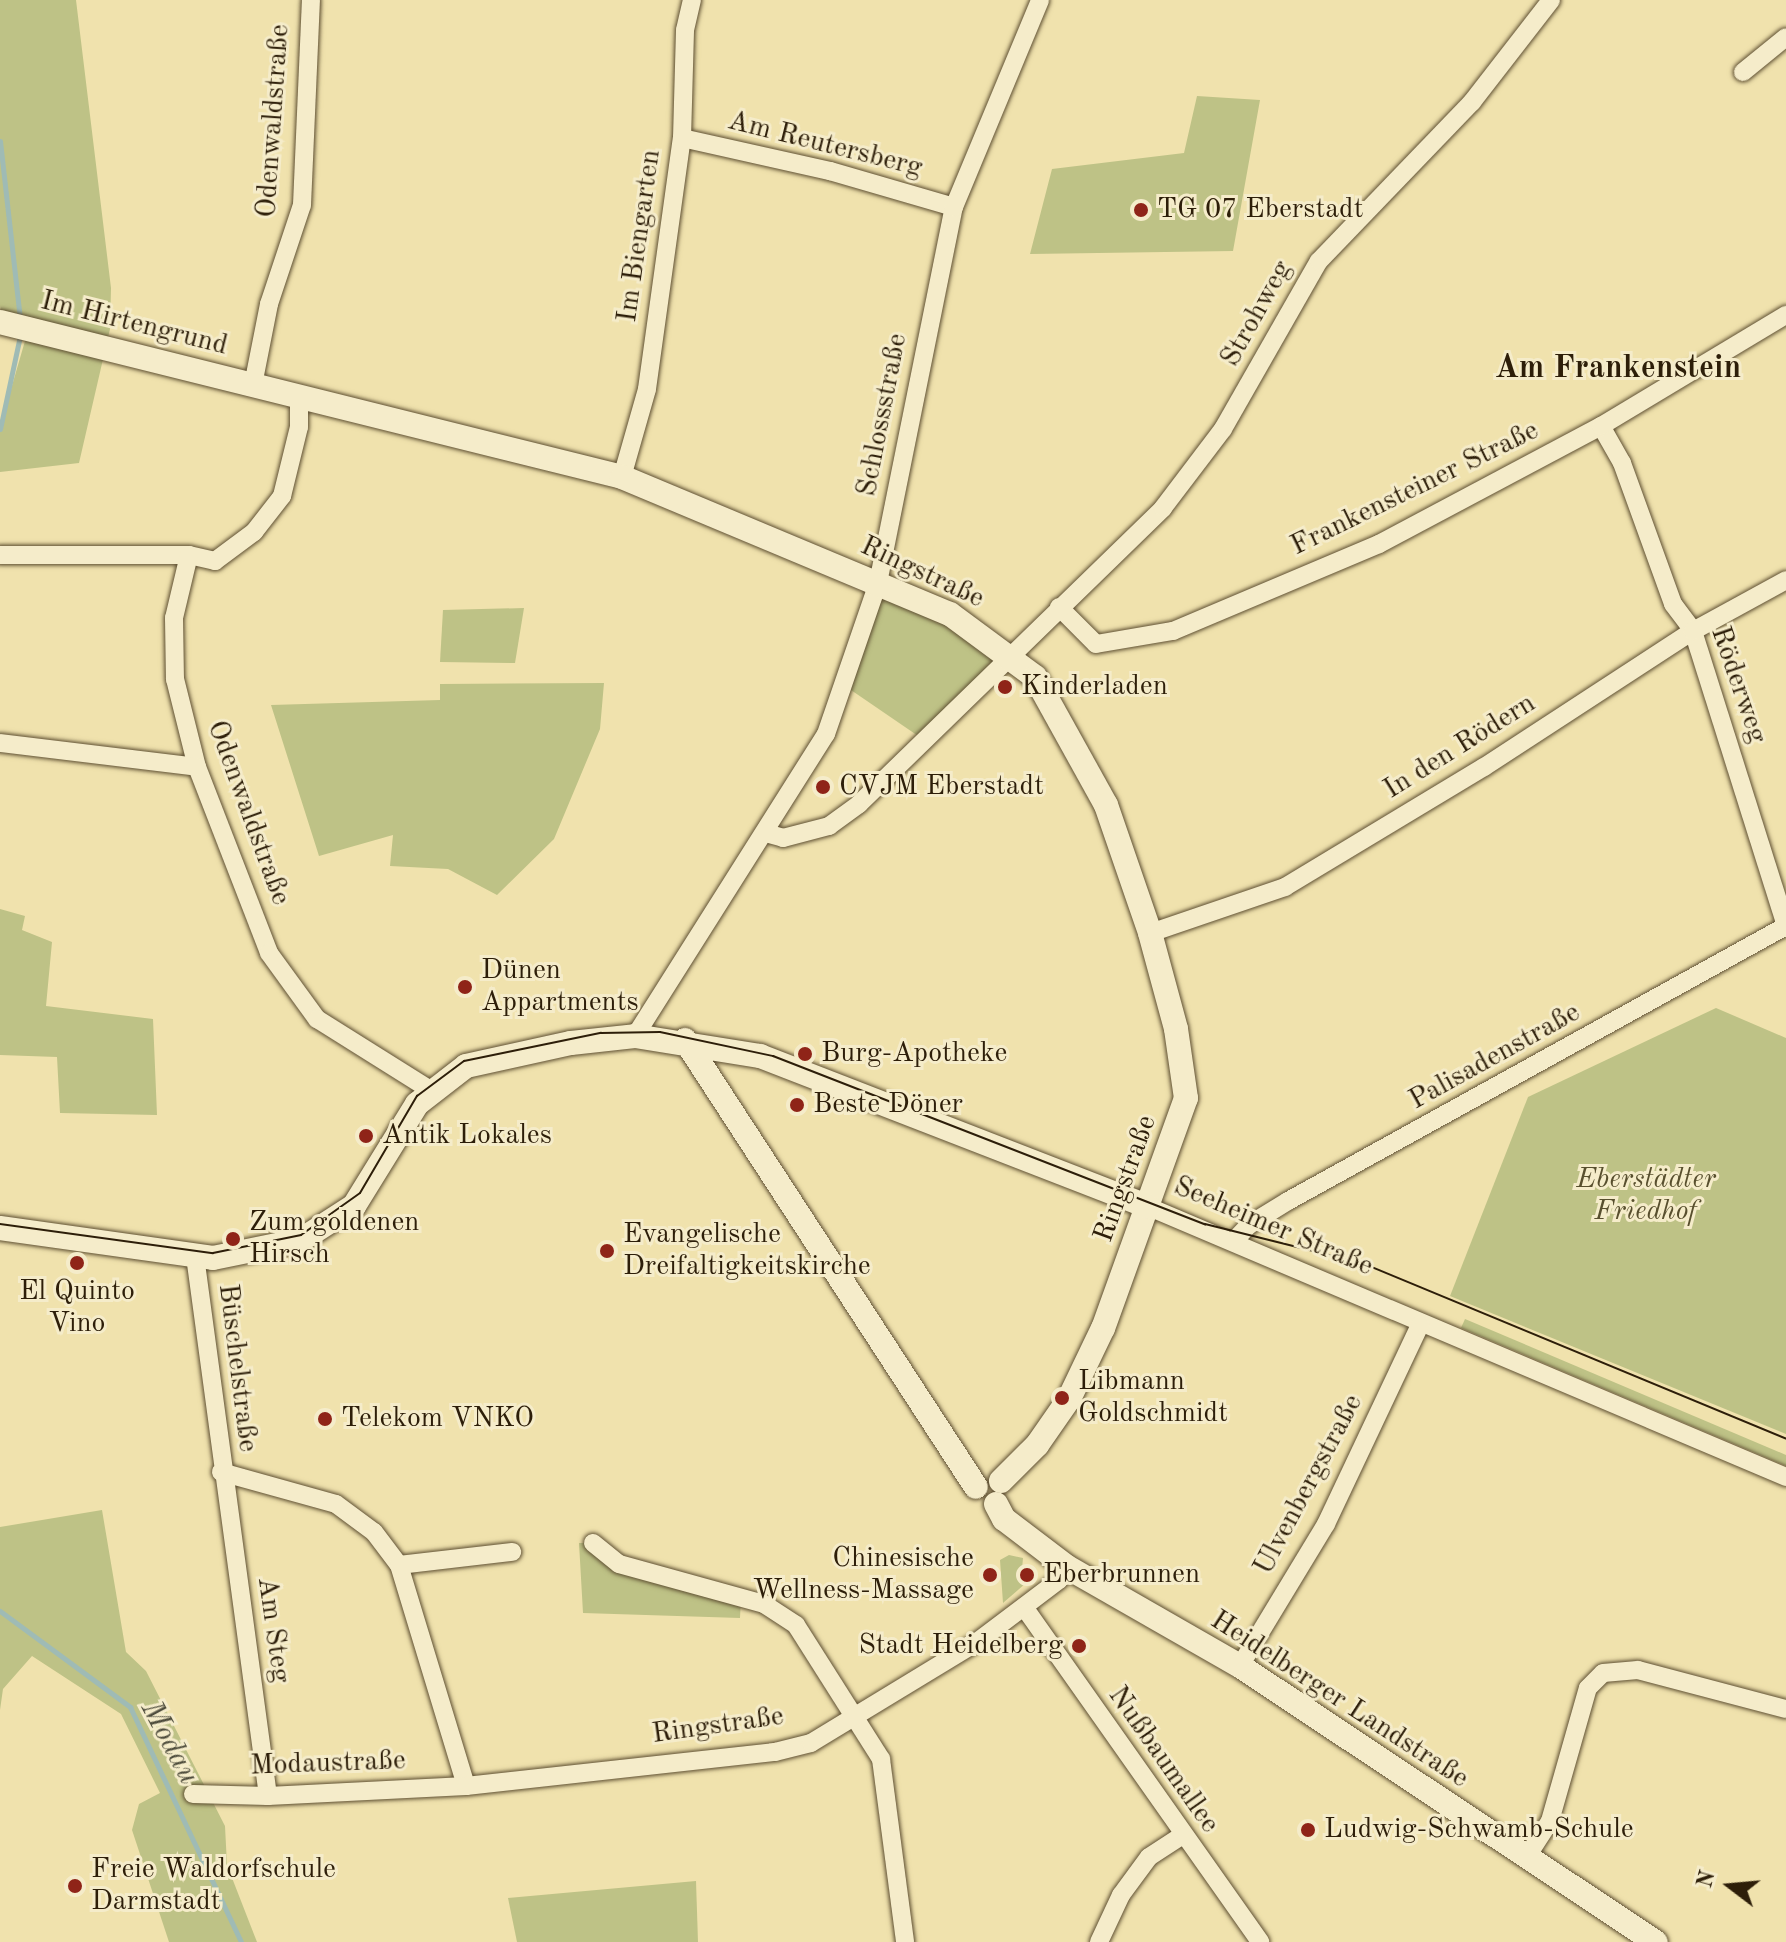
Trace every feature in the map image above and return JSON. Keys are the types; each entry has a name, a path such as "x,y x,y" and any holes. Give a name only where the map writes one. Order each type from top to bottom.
{"street":[{"name":"Odenwaldstraße","path":"253,385 269,304 302,205 311,0"},
{"name":"Im Biengarten","path":"622,477 647,389 682,138 685,30 692,0"},
{"name":"Schlossstraße","path":"635,1036 826,734 878,583 954,207 1040,0"},
{"name":"Strohweg","path":"1009,653 1136,535 1193,472 1319,261 1472,102 1551,0"},
{"path":"1743,72 1786,37"},
{"name":"Am Reutersberg","path":"682,138 830,171 954,207"},
{"name":"Frankensteiner Straße","path":"1059,607 1081,635 1096,644 1173,631 1379,544 1601,426 1786,315"},
{"name":"Im Hirtengrund","path":"3,323 253,385"},
{"name":"Ringstraße","path":"253,385 622,477 950,614 1009,653 1035,677 1106,805 1150,933 1176,1029 1186,1098 1149,1207 1069,1399 999,1492"},
{"path":"0,555 189,555 215,561 254,532 282,496 299,427 299,397"},
{"name":"Röderweg","path":"1601,426 1622,463 1673,604 1693,631 1786,926"},
{"name":"Odenwaldstraße","path":"189,555 174,618 175,679 197,767 277,964 317,1019 430,1090"},
{"name":"In den Rödern","path":"1150,933 1285,887 1484,767 1693,631 1786,580"},
{"path":"766,833 783,838 829,826 859,804 1009,653"},
{"path":"0,743 197,767"},
{"name":"Palisadenstraße","path":"1234,1241 1249,1225 1288,1201 1786,926"},
{"path":"0,1228 195,1256 249,1253 301,1240 329,1224 370,1187 406,1120 430,1090 466,1066 503,1055 635,1036"},
{"name":"Seeheimer Straße","path":"635,1036 685,1040 788,1066 1234,1241 1420,1325 1786,1477"},
{"path":"685,1040 976,1487 985,1477 999,1492"},
{"name":"Büschelstraße","path":"195,1256 221,1472 336,1504 374,1532 399,1565 466,1786"},
{"name":"Ulvenbergstraße","path":"1243,1661 1326,1524 1420,1325"},
{"name":"Am Steg","path":"221,1472 268,1796"},
{"name":"Heidelberger Landstraße","path":"999,1492 1014,1528 1067,1567 1243,1661 1526,1858 1656,1942"},
{"path":"593,1543 619,1564 782,1612 859,1718 881,1759 905,1942"},
{"path":"399,1565 512,1552"},
{"name":"Ringstraße","path":"466,1786 775,1752 811,1743 859,1718 1024,1607 1059,1580 1067,1567"},
{"name":"Nußbaumallee","path":"1024,1607 1181,1836 1260,1942"},
{"path":"1526,1858 1550,1821 1588,1688 1603,1673 1638,1670 1786,1709"},
{"name":"Modaustraße","path":"193,1794 268,1796 466,1786"},
{"path":"1099,1942 1121,1895 1149,1857 1181,1836"}],"green space":[{"path":"0,0 76,0 111,288 110,329 79,463 0,472 0,427 27,334 5,326 0,306"},
{"name":"TG 07 Eberstadt","path":"1197,96 1260,100 1233,251 1030,254 1052,169 1184,153"},
{"path":"878,583 1009,653 924,740 848,688"},
{"path":"524,608 515,663 440,662 443,610"},
{"path":"604,683 600,729 554,839 497,895 448,869 390,866 393,835 319,856 271,705 440,700 440,684"},
{"path":"0,909 25,916 22,930 52,942 46,1006 153,1019 157,1115 60,1113 57,1057 0,1055"},
{"name":"Eberstädter Friedhof","path":"1716,1008 1786,1038 1786,1434 1450,1296 1528,1097"},
{"path":"1465,1319 1786,1455 1786,1466 1461,1328"},
{"path":"102,1510 126,1652 146,1671 225,1826 227,1865 257,1942 169,1942 132,1830 139,1804 160,1793 121,1714 32,1656 3,1689 0,1710 0,1527"},
{"path":"579,1543 593,1543 598,1550 741,1597 740,1618 583,1613"},
{"path":"1009,1555 1023,1558 1021,1580 1027,1582 1003,1603 1000,1560"},
{"path":"696,1881 698,1942 517,1942 508,1898"}],"waterway":[{"name":"Modau","path":"0,141 20,318"},
{"name":"Modau","path":"0,429 20,336"},
{"name":"Modau","path":"0,1611 130,1707 241,1942"}],"tram line":[{"path":"0,1224 213,1253 301,1235 360,1193 417,1096 464,1061 601,1033 660,1032 773,1056 1205,1224 1362,1263 1786,1439"}],"place":[{"name":"TG 07 Eberstadt","path":"1141,210"},
{"name":"Kinderladen","path":"1005,687"},
{"name":"CVJM Eberstadt","path":"823,787"},
{"name":"Dünen Appartments","path":"465,987"},
{"name":"Burg-Apotheke","path":"805,1054"},
{"name":"Beste Döner","path":"797,1105"},
{"name":"Antik Lokales","path":"366,1136"},
{"name":"Zum goldenen Hirsch","path":"233,1239"},
{"name":"Evangelische Dreifaltigkeitskirche","path":"607,1251"},
{"name":"El Quinto Vino","path":"77,1263"},
{"name":"Libmann Goldschmidt","path":"1062,1398"},
{"name":"Telekom VNKO","path":"325,1419"},
{"name":"Chinesische Wellness-Massage","path":"990,1575"},
{"name":"Eberbrunnen","path":"1027,1575"},
{"name":"Stadt Heidelberg","path":"1079,1646"},
{"name":"Ludwig-Schwamb-Schule","path":"1308,1830"},
{"name":"Freie Waldorfschule Darmstadt","path":"75,1886"}],"district":[{"name":"Am Frankenstein","path":"1618,369"}]}
